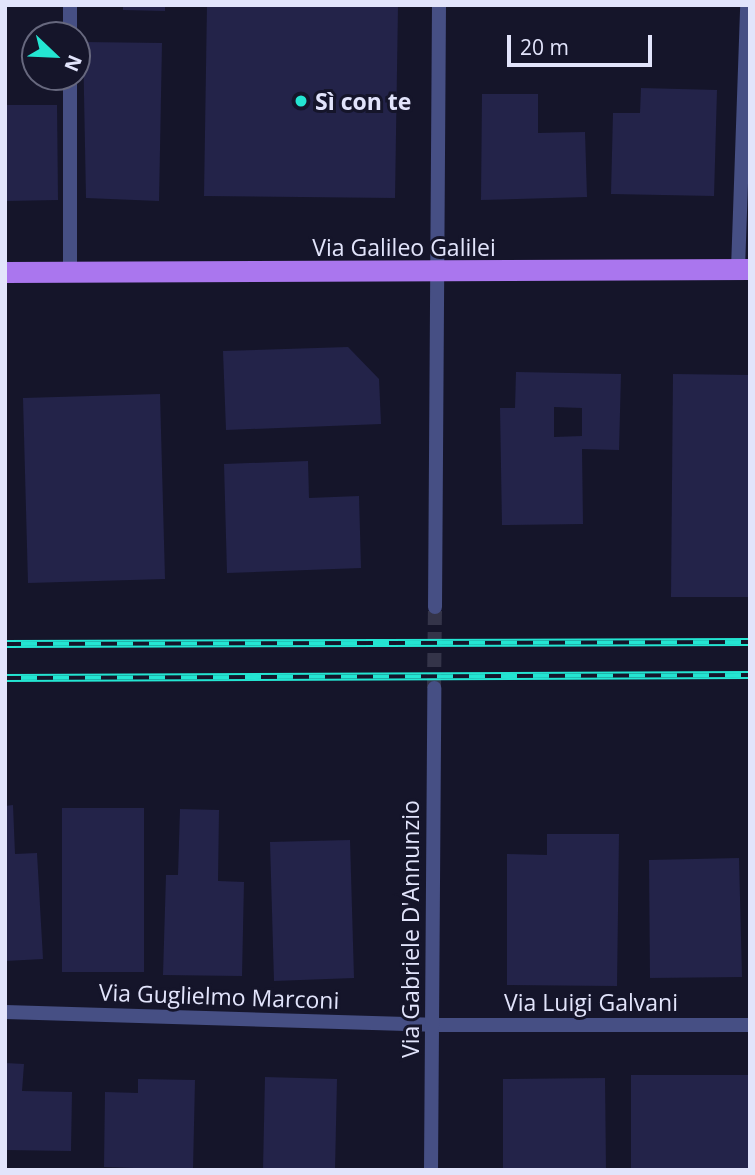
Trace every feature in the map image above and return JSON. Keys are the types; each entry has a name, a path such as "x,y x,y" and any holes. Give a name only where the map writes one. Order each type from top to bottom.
{"main road":[{"name":"Via Galileo Galilei","path":"5,272 439,274 744,269"}],"street":[{"path":"435,607 439,5"},
{"name":"Via Galileo Galilei","path":"744,269 747,5"},
{"path":"70,91 70,272"},
{"name":"Via Gabriele D'Annunzio","path":"431,1170 434,688"},
{"name":"Via Guglielmo Marconi","path":"5,1013 432,1025"},
{"name":"Via Luigi Galvani","path":"432,1025 750,1025"}],"building":[{"path":"123,5 165,5 165,11 123,10"},
{"name":"Sì con te","path":"207,5 398,5 395,198 204,196"},
{"path":"91,42 162,43 159,201 86,198 84,91 91,91"},
{"path":"641,88 717,90 714,196 611,194 613,113 640,113"},
{"path":"482,94 538,94 538,133 585,132 587,197 481,200"},
{"path":"5,105 57,105 58,200 5,201"},
{"path":"348,347 379,379 381,424 226,430 223,351"},
{"path":"516,372 621,374 619,450 582,449 583,524 502,525 500,408 515,408","holes":["554,407 582,408 582,436 554,437"]},
{"path":"673,374 750,375 750,597 671,597"},
{"path":"160,394 165,579 28,583 23,398"},
{"path":"308,461 309,498 359,496 361,568 227,573 224,464"},
{"path":"13,805 15,854 37,853 43,959 5,961 5,806"},
{"path":"62,808 144,808 144,972 62,972"},
{"path":"180,809 219,810 218,881 244,882 242,976 163,975 166,875 178,875"},
{"path":"547,834 619,834 617,986 507,985 507,854 547,855"},
{"path":"350,840 354,978 274,981 270,842"},
{"path":"739,858 742,977 650,978 649,860"},
{"path":"5,1063 24,1064 22,1091 72,1092 71,1151 5,1150"},
{"path":"631,1075 750,1075 750,1170 631,1170"},
{"path":"265,1077 337,1079 335,1170 263,1170"},
{"path":"605,1078 606,1170 503,1170 503,1079"},
{"path":"138,1079 195,1080 193,1170 104,1167 105,1092 138,1093"}],"tunnel":[{"path":"434,688 435,607"}],"railway":[{"path":"5,644 750,642"},
{"path":"5,678 750,675"}],"place":[{"name":"Sì con te","path":"301,101"}]}
